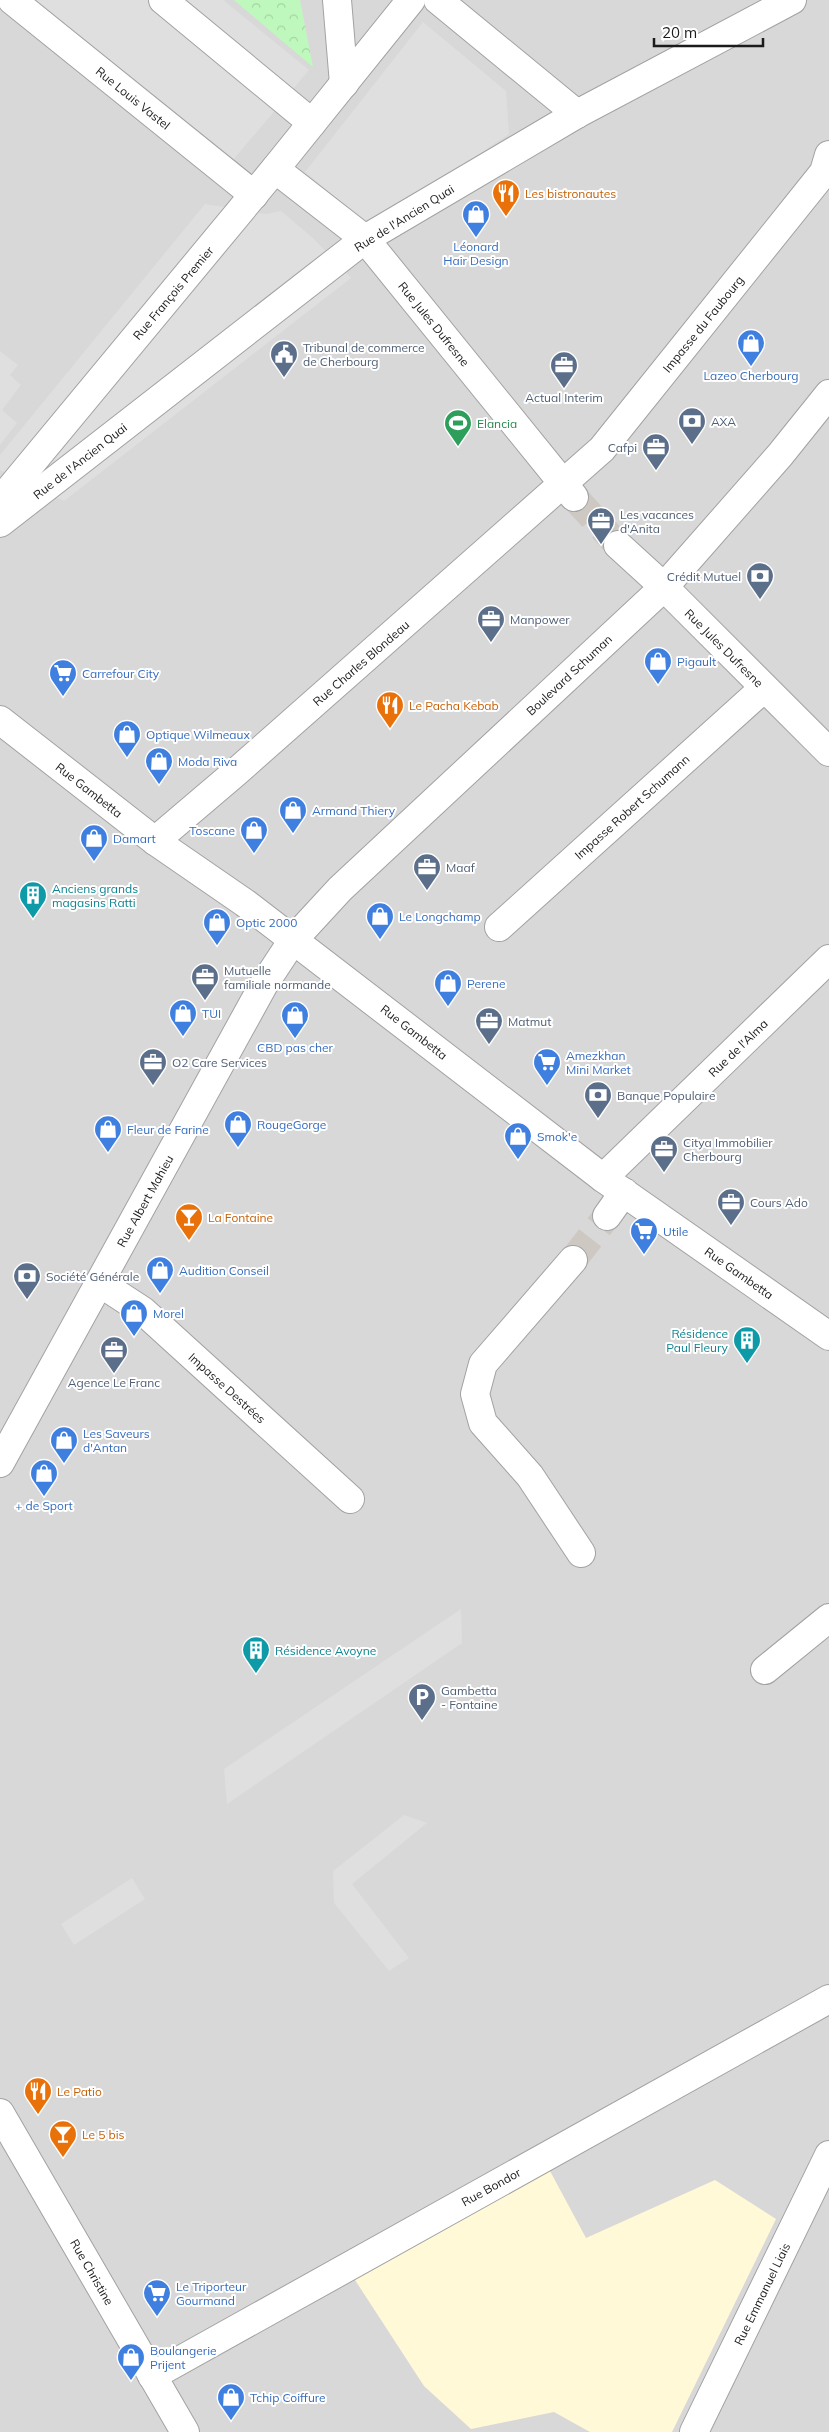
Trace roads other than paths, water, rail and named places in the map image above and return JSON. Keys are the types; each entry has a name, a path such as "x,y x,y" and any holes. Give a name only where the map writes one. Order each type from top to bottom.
{"street":[{"path":"0,10 8,0"},
{"name":"Rue Louis Vastel","path":"12,0 254,195"},
{"path":"163,0 312,123"},
{"path":"337,0 344,84"},
{"name":"Rue François Premier","path":"0,501 275,170 411,0"},
{"path":"438,0 577,114"},
{"name":"Rue de l'Ancien Quai","path":"0,523 365,239 577,114 792,0"},
{"name":"Impasse du Faubourg","path":"569,490 824,172 829,155"},
{"name":"Rue Jules Dufresne","path":"275,170 365,239 569,490"},
{"name":"Boulevard Schuman","path":"293,940 340,889 664,587 780,455 829,394"},
{"name":"Rue Charles Blondeau","path":"155,841 569,490"},
{"name":"Rue Jules Dufresne","path":"618,545 664,587 829,752"},
{"name":"Impasse Robert Schumann","path":"499,927 764,688"},
{"name":"Rue Gambetta","path":"1,721 155,841 245,904 614,1185 829,1336"},
{"name":"Rue Albert Mahieu","path":"0,1463 264,984 293,940"},
{"name":"Rue de l'Alma","path":"608,1216 614,1185 829,960"},
{"path":"573,1260 483,1364 475,1394 484,1423 530,1476 581,1553"},
{"name":"Impasse Destrées","path":"100,1283 142,1311 350,1499"},
{"path":"765,1670 829,1618"},
{"name":"Rue Bondor","path":"152,2376 829,1999"},
{"name":"Rue Christine","path":"0,2113 185,2432"},
{"name":"Rue Emmanuel Liais","path":"694,2432 829,2155"}],"tunnel":[{"path":"574,497 618,545"},
{"path":"573,1260 607,1216"}],"place":[{"name":"Les bistronautes","path":"506,217"},
{"name":"Léonard Hair Design","path":"476,238"},
{"name":"Lazeo Cherbourg","path":"751,367"},
{"name":"Tribunal de commerce de Cherbourg","path":"284,378"},
{"name":"Actual Interim","path":"564,389"},
{"name":"AXA","path":"692,445"},
{"name":"Elancia","path":"458,447"},
{"name":"Cafpi","path":"656,471"},
{"name":"Les vacances d'Anita","path":"601,545"},
{"name":"Crédit Mutuel","path":"760,600"},
{"name":"Manpower","path":"491,643"},
{"name":"Pigault","path":"658,685"},
{"name":"Carrefour City","path":"63,697"},
{"name":"Le Pacha Kebab","path":"390,729"},
{"name":"Optique Wilmeaux","path":"127,758"},
{"name":"Moda Riva","path":"159,785"},
{"name":"Armand Thiery","path":"293,834"},
{"name":"Toscane","path":"254,854"},
{"name":"Damart","path":"94,862"},
{"name":"Maaf","path":"427,891"},
{"name":"Anciens grands magasins Ratti","path":"33,919"},
{"name":"Le Longchamp","path":"380,940"},
{"name":"Optic 2000","path":"217,946"},
{"name":"Mutuelle familiale normande","path":"205,1001"},
{"name":"Perene","path":"448,1007"},
{"name":"TUI","path":"183,1037"},
{"name":"CBD pas cher","path":"295,1039"},
{"name":"Matmut","path":"489,1045"},
{"name":"O2 Care Services","path":"153,1086"},
{"name":"Amezkhan Mini Market","path":"547,1086"},
{"name":"Banque Populaire","path":"598,1119"},
{"name":"RougeGorge","path":"238,1148"},
{"name":"Fleur de Farine","path":"108,1153"},
{"name":"Smok'e","path":"518,1160"},
{"name":"Citya Immobilier Cherbourg","path":"664,1173"},
{"name":"Cours Ado","path":"731,1226"},
{"name":"La Fontaine","path":"189,1241"},
{"name":"Utile","path":"644,1255"},
{"name":"Audition Conseil","path":"160,1294"},
{"name":"Société Générale","path":"27,1300"},
{"name":"Morel","path":"134,1337"},
{"name":"Résidence Paul Fleury","path":"747,1364"},
{"name":"Agence Le Franc","path":"114,1374"},
{"name":"Les Saveurs d'Antan","path":"64,1464"},
{"name":"+ de Sport","path":"44,1497"},
{"name":"Résidence Avoyne","path":"256,1674"},
{"name":"Gambetta - Fontaine","path":"422,1721"},
{"name":"Le Patio","path":"38,2115"},
{"name":"Le 5 bis","path":"63,2158"},
{"name":"Le Triporteur Gourmand","path":"157,2317"},
{"name":"Boulangerie Prijent","path":"131,2381"},
{"name":"Tchip Coiffure","path":"231,2421"}]}
